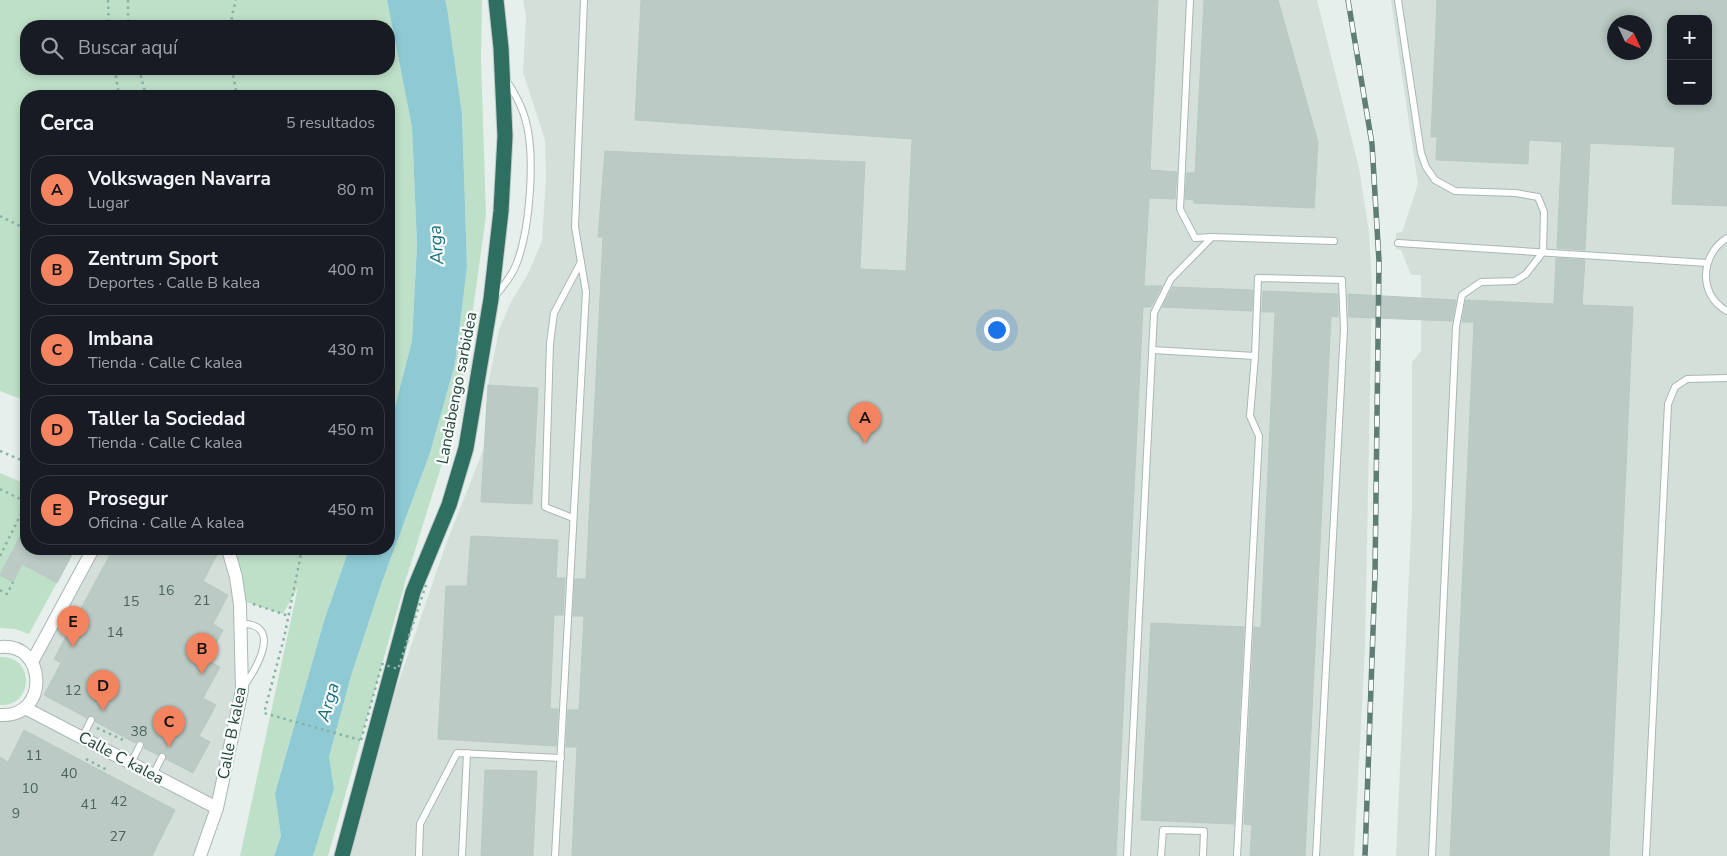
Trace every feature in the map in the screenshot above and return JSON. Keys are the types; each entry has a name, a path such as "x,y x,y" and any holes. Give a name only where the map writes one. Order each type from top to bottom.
{"highway":[{"name":"Landabengo sarbidea","path":"342,856 413,592 449,505 466,448 491,300 501,211 505,136 496,0"}],"street":[{"path":"32,662 90,555"},
{"name":"Calle B kalea","path":"200,856 217,808 242,690 240,605 236,577 230,555"},
{"path":"0,647 15,649 25,654 32,662 38,681 32,700 25,708 10,714 0,715"},
{"name":"Calle C kalea","path":"25,708 217,808"}],"lane":[{"path":"555,856 586,292 575,227 584,0"},
{"path":"1190,0 1180,209 1196,238 1334,241"},
{"path":"1398,0 1421,153 1426,167 1435,180 1455,191 1516,193 1538,197 1544,212 1543,252 1526,274 1515,281 1481,282 1462,295 1456,327 1432,856"},
{"path":"491,300 505,285 515,266 522,246 531,164 530,140 525,117 516,94 502,74"},
{"path":"1127,856 1154,313 1172,278 1212,238"},
{"path":"1727,238 1720,242 1712,252 1707,263 1705,275 1707,288 1713,299 1721,308 1727,311"},
{"path":"1398,243 1707,263"},
{"path":"574,518 545,507 550,343 554,313 581,262"},
{"path":"1238,856 1258,436 1250,416 1255,356 1258,278 1342,280 1344,329 1316,856"},
{"path":"1153,350 1255,356"},
{"path":"1646,856 1668,404 1675,387 1687,379 1727,378"},
{"path":"240,623 254,625 262,631 264,639 262,652 242,690"},
{"path":"82,738 93,723"},
{"path":"131,763 140,745"},
{"path":"419,856 420,824 458,753 561,758"},
{"path":"462,856 467,753"},
{"path":"153,775 162,757"},
{"path":"1161,856 1162,830 1204,831 1203,856"}],"path":[{"path":"108,0 109,20"},
{"path":"128,0 129,20"},
{"path":"232,20 236,0"},
{"path":"116,75 118,90"},
{"path":"141,75 144,90"},
{"path":"233,75 236,90"},
{"path":"0,216 20,226"},
{"path":"0,451 20,459"},
{"path":"0,489 20,500"},
{"path":"0,556 20,515"},
{"path":"301,555 289,616 264,713 361,740 382,664 398,669 426,585"},
{"path":"0,590 7,594 12,582"},
{"path":"246,602 289,616"},
{"path":"93,723 123,740"},
{"path":"86,759 106,770"}],"shaded area":[{"path":"523,0 1317,0 1359,168 1369,232 1372,286 1365,648 1354,856 339,856 446,544 484,448 488,385 499,330 511,302 527,276 542,241 546,177 545,140 523,72 526,16"},
{"path":"1391,0 1727,0 1727,856 1396,856 1412,508 1412,362 1421,351 1421,275 1411,275 1401,250 1396,249 1396,233 1402,232 1418,184"},
{"path":"90,555 230,555 242,690 200,856 0,856 0,713 10,714 36,691 32,662"}],"green space":[{"path":"0,0 387,0 391,20 20,20 20,75 395,75 395,41 412,127 417,245 412,341 395,407 395,90 20,90 20,399 0,391"},
{"path":"445,0 482,0 481,58 486,216 459,409 406,579 328,856 313,856 334,789 329,757 351,676 382,582 392,555 395,555 395,547 430,453 455,364 467,267 462,114"},
{"path":"0,473 20,481 20,555 72,555 29,634 15,629 0,628"},
{"path":"237,555 347,555 324,621 275,792 281,836 274,856 240,856 298,587 283,614 246,602"},
{"path":"0,657 11,659 20,664 26,681 24,690 19,698 11,703 0,705"}],"water":[{"name":"Arga","path":"387,0 445,0 462,114 467,267 455,364 430,453 395,547 395,407 412,341 417,245 412,127 395,41 395,20 391,20"},
{"name":"Arga","path":"347,555 392,555 351,676 329,757 334,789 313,856 274,856 281,836 275,793 324,621"}],"building":[{"path":"641,0 1158,0 1150,170 1177,172 1175,199 1149,198 1144,286 1162,286 1151,307 1143,307 1116,856 572,856 577,747 566,747 568,710 579,710 584,616 573,616 575,579 586,579 603,237 598,237 605,151 865,162 860,269 906,271 912,139 635,120"},
{"path":"1204,0 1278,0 1318,142 1314,208 1194,203 1194,200 1185,199 1187,173 1195,173"},
{"path":"1437,0 1727,0 1727,206 1672,204 1675,147 1590,143 1585,250 1557,248 1562,142 1529,140 1528,164 1436,160 1437,137 1431,137"},
{"path":"1556,258 1585,260 1582,305 1633,307 1609,856 1450,856 1474,322 1462,322 1466,300 1554,304"},
{"path":"1173,287 1253,290 1252,311 1162,307"},
{"path":"1263,291 1338,294 1338,317 1331,316 1305,856 1250,856 1252,825 1244,824 1254,627 1261,628 1275,312 1262,312"},
{"path":"1348,294 1456,300 1452,321 1349,317"},
{"path":"488,385 538,388 532,504 481,502"},
{"path":"471,536 558,540 556,578 565,578 563,615 554,615 550,709 558,709 556,746 438,739 446,586 467,586"},
{"path":"20,537 20,555 72,555 57,583 22,564 13,582 0,575"},
{"path":"110,555 217,555 203,581 228,595 213,624 223,630 207,660 220,667 203,698 216,705 199,736 210,742 193,773 166,759 165,753 161,752 158,755 144,748 145,744 143,741 139,740 135,743 96,722 94,716 90,715 87,718 44,695 61,663 54,659"},
{"path":"1151,623 1244,627 1234,824 1141,820"},
{"path":"24,730 175,810 152,856 0,856 0,757 8,762"},
{"path":"485,770 537,771 533,856 481,856"}],"railway":[{"path":"1348,0 1372,144 1379,261 1375,575 1365,856"}],"place":[{"name":"Volkswagen Navarra","path":"865,443"},
{"name":"Prosegur","path":"73,647"},
{"name":"Zentrum Sport","path":"202,674"},
{"name":"Taller la Sociedad","path":"103,711"},
{"name":"Imbana","path":"169,747"}]}
